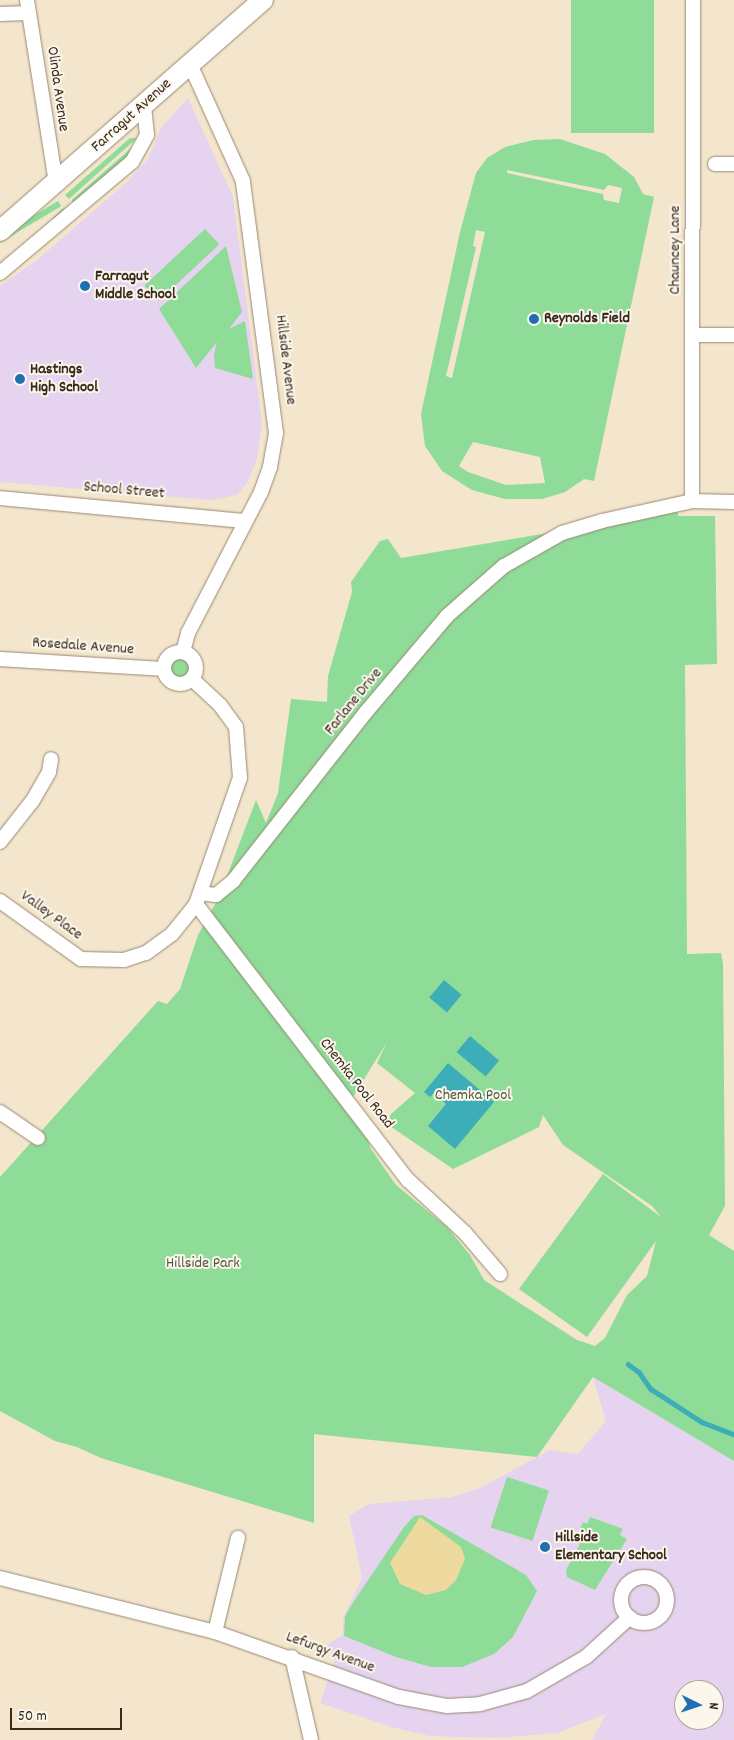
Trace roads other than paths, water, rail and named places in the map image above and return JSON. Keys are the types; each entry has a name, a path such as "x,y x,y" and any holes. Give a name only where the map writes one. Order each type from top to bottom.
{"main road":[{"name":"Farragut Avenue","path":"0,231 263,0"}],"street":[{"name":"Chauncey Lane","path":"692,0 692,501"},
{"path":"0,14 28,6"},
{"name":"Olinda Avenue","path":"28,6 56,183"},
{"name":"Hillside Avenue","path":"182,652 188,633 245,521 270,467 276,433 242,181 190,64"},
{"path":"0,273 132,162 147,134 144,106"},
{"path":"715,164 734,164"},
{"path":"693,335 734,335"},
{"name":"School Street","path":"0,498 245,521"},
{"name":"Farlane Drive","path":"198,898 216,895 233,881 366,712 447,616 504,566 562,533 692,501 734,502"},
{"path":"182,652 194,661 196,671 192,679 177,684 168,679 163,669 169,657 182,652"},
{"name":"Rosedale Avenue","path":"0,658 163,669"},
{"path":"192,679 220,705 236,727 241,761 240,778 229,814 198,898"},
{"path":"0,842 38,794 49,772 51,759"},
{"name":"Valley Place","path":"0,901 81,959 105,962 146,953 172,934 198,898"},
{"name":"Chemka Pool Road","path":"198,898 408,1180 465,1234 500,1274"},
{"path":"0,1112 38,1138"},
{"path":"215,1632 238,1538"},
{"name":"Lefurgy Avenue","path":"0,1578 215,1632 418,1702 447,1706 480,1704 513,1697 560,1674 586,1657 630,1617"},
{"path":"292,1657 312,1740"}],"water":[{"path":"444,980 462,995 447,1012 429,998"},
{"path":"470,1036 499,1060 486,1077 457,1052"},
{"path":"448,1063 494,1102 455,1149 428,1126 446,1104 434,1093 430,1097 424,1092"}],"waterway":[{"path":"628,1364 639,1372 651,1389 702,1422 734,1434"}],"place":[{"name":"Farragut Middle School","path":"85,286"},
{"name":"Reynolds Field","path":"534,319"},
{"name":"Hastings High School","path":"20,379"},
{"name":"Hillside Elementary School","path":"545,1547"}],"park label":[{"name":"Chemka Pool","path":"473,1096"},
{"name":"Hillside Park","path":"203,1264"}]}
